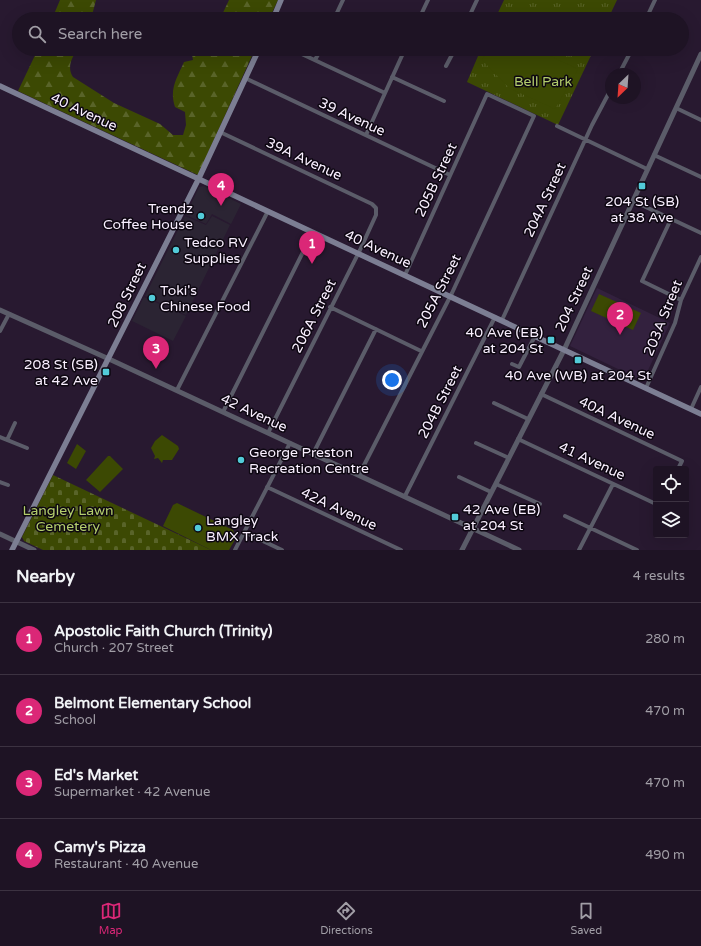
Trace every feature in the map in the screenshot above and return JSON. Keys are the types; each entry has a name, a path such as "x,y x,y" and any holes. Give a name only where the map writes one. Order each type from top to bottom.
{"main road":[{"path":"276,12 281,0"},
{"name":"208 Street","path":"12,550 199,178 256,56"},
{"name":"40 Avenue","path":"0,86 268,210 701,414"}],"street":[{"path":"337,12 343,0"},
{"path":"422,12 428,0"},
{"path":"471,12 477,0"},
{"path":"649,12 655,0"},
{"path":"307,56 385,93"},
{"path":"315,60 317,56"},
{"path":"366,135 402,56"},
{"path":"446,66 451,56"},
{"path":"622,68 628,56"},
{"name":"204 Street","path":"462,550 564,350 700,58"},
{"path":"392,77 444,101"},
{"name":"39 Avenue","path":"245,78 450,175"},
{"name":"205A Street","path":"359,475 449,296 534,116 487,94"},
{"name":"205B Street","path":"405,275 487,94"},
{"name":"204A Street","path":"502,320 585,140 605,101"},
{"path":"676,108 701,120"},
{"path":"557,126 647,169"},
{"name":"39A Avenue","path":"220,132 372,204 376,208"},
{"path":"654,155 701,177"},
{"path":"633,201 701,233"},
{"name":"206A Street","path":"268,433 358,253 376,215 376,208"},
{"path":"177,390 268,210"},
{"path":"671,219 642,281 681,300"},
{"path":"223,412 313,232"},
{"name":"203A Street","path":"646,388 675,324 681,300 701,257"},
{"path":"330,307 421,351"},
{"name":"42 Avenue","path":"0,310 109,358 520,550"},
{"path":"0,331 9,314"},
{"name":"204B Street","path":"405,496 495,317"},
{"path":"314,454 376,329"},
{"path":"512,364 519,367 535,336"},
{"path":"691,409 701,387"},
{"name":"40A Avenue","path":"541,394 682,461 680,466"},
{"path":"494,403 528,419"},
{"path":"7,440 15,423"},
{"path":"0,437 27,448"},
{"name":"41 Avenue","path":"518,439 653,503"},
{"path":"235,550 290,443"},
{"path":"476,443 509,458"},
{"path":"459,476 491,492"},
{"path":"0,482 8,485"},
{"path":"496,484 540,504"},
{"path":"579,550 613,484"},
{"name":"42A Avenue","path":"267,487 401,550"},
{"path":"565,516 637,550"},
{"path":"244,532 282,550"},
{"path":"0,534 34,550"}],"shaded area":[{"path":"204,186 241,204 231,224 212,214 206,224 186,215 199,187"},
{"path":"185,216 206,225 212,216 230,225 186,315 145,296"},
{"path":"597,288 670,323 643,381 570,346"},
{"path":"144,297 186,316 173,341 132,321"}],"green space":[{"path":"60,0 96,0 93,12 55,12"},
{"path":"229,0 278,0 272,12 223,12"},
{"path":"504,0 617,0 611,12 498,12"},
{"path":"35,56 73,56 70,70 73,77 114,103 160,124 173,135 183,135 186,125 185,112 175,107 173,101 173,89 184,62 193,60 192,56 252,56 198,175 18,91"},
{"name":"Bell Park","path":"478,56 591,56 558,125 467,82"},
{"path":"484,56 550,56 578,69 555,109 509,88 482,60"},
{"path":"599,294 641,313 633,330 591,311"},
{"path":"162,435 178,446 179,449 172,460 163,460 162,463 158,458 154,459 155,456 151,448 155,441"},
{"path":"77,444 86,451 76,469 67,463"},
{"path":"108,456 110,456 123,469 100,492 86,480"},
{"name":"Langley Lawn Cemetery","path":"53,475 211,550 43,550 24,541 22,537"},
{"name":"Langley BMX Track","path":"177,503 233,530 236,538 229,550 211,550 163,526 173,505"}],"place":[{"name":"204 St (SB) at 38 Ave","path":"642,186"},
{"name":"Camy's Pizza","path":"221,206"},
{"name":"Trendz Coffee House","path":"201,216"},
{"name":"Tedco RV Supplies","path":"176,250"},
{"name":"Apostolic Faith Church (Trinity)","path":"312,264"},
{"name":"Toki's Chinese Food","path":"152,298"},
{"name":"Belmont Elementary School","path":"620,335"},
{"name":"40 Ave (EB) at 204 St","path":"551,340"},
{"name":"40 Ave (WB) at 204 St","path":"578,360"},
{"name":"Ed's Market","path":"156,369"},
{"name":"208 St (SB) at 42 Ave","path":"106,372"},
{"name":"George Preston Recreation Centre","path":"241,460"},
{"name":"42 Ave (EB) at 204 St","path":"455,517"},
{"name":"Langley BMX Track","path":"198,528"}]}
